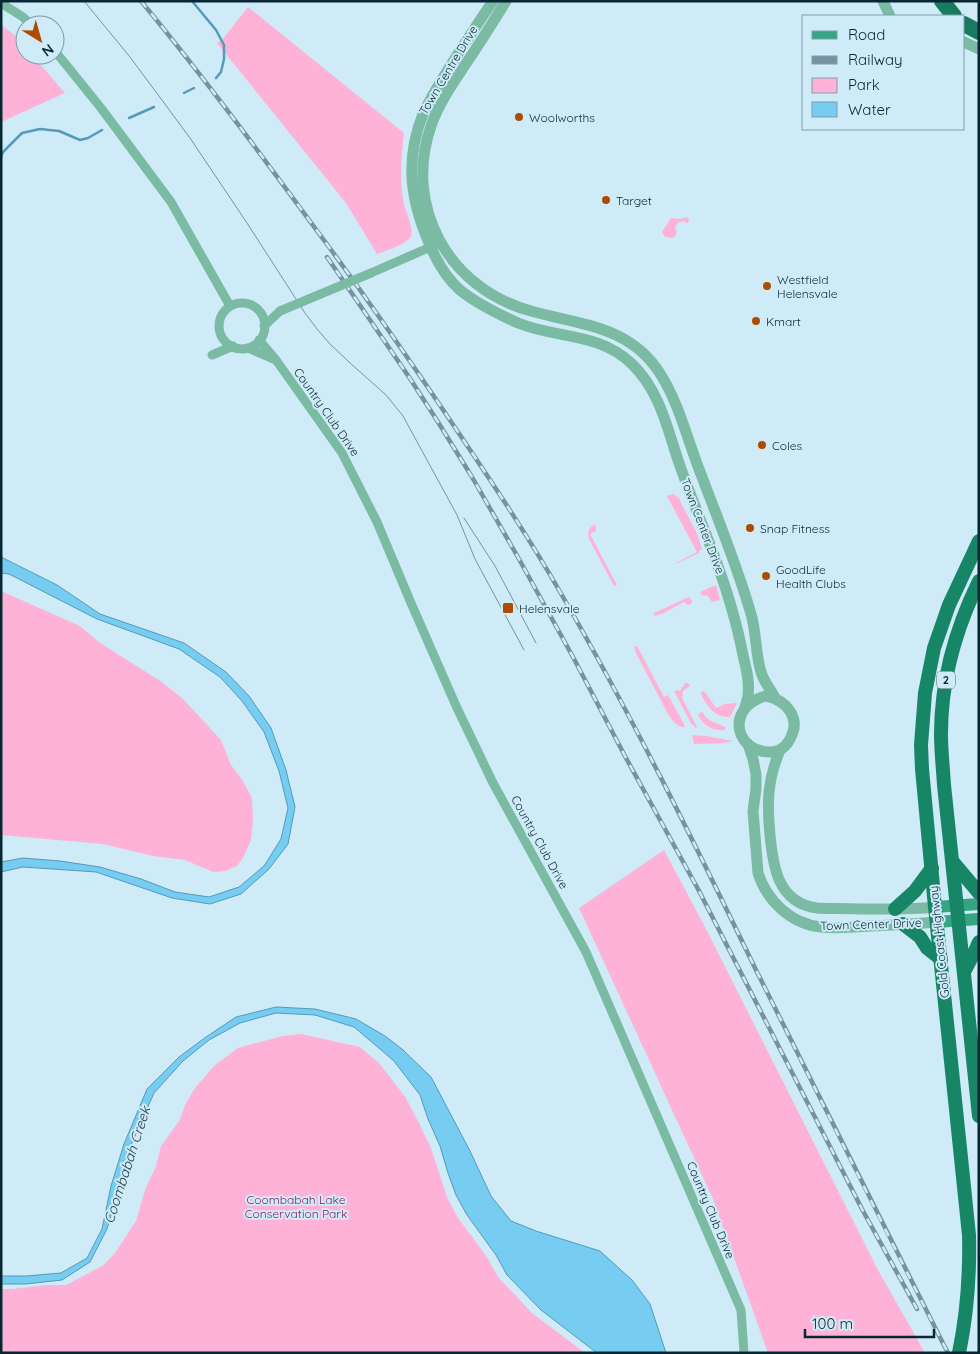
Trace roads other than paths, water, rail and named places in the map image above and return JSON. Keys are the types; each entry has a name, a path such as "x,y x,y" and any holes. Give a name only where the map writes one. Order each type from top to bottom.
{"highway":[{"path":"942,1 953,15"},
{"path":"965,25 979,32"},
{"name":"Gold Coast Highway","path":"959,1353 967,1305 969,1235 936,922 921,745 925,693 934,648 959,582 979,541"},
{"name":"Gold Coast Highway","path":"979,581 957,634 950,658 942,707 941,733 979,1116"},
{"path":"953,862 979,893"},
{"path":"895,909 915,891 932,868"},
{"path":"903,924 920,937 928,948 941,959"},
{"path":"964,972 979,942"}],"main road":[{"path":"935,907 979,904"},
{"name":"Town Center Drive","path":"936,922 979,918"}],"street":[{"name":"Town Centre Drive","path":"492,1 428,104 423,116 414,143 412,164 413,192 419,217 436,245 447,253 467,277 485,291 500,300 532,312 606,329 644,354 659,370 673,397 696,462"},
{"name":"Town Centre Drive","path":"506,1 442,103 430,127 423,163 423,186 436,245 445,274 460,290 482,305 520,324 594,341 624,357"},
{"path":"883,1 890,15"},
{"path":"890,15 891,1"},
{"path":"942,1 942,15"},
{"path":"1,2 20,15"},
{"path":"965,42 979,49"},
{"path":"65,63 171,202 230,306"},
{"path":"262,315 280,311 436,245"},
{"path":"248,348 260,340 264,331 264,321 258,310 251,305 240,303 230,306 220,320 219,330 224,339 236,348 248,348 276,360"},
{"path":"264,326 280,311"},
{"path":"224,339 212,355 233,346"},
{"name":"Country Club Drive","path":"260,340 342,453 377,522 457,708 493,783 586,952 741,1310 744,1353"},
{"name":"Town Center Drive","path":"624,357 643,376 662,410 680,465 717,564 738,628 748,676 748,695 745,708"},
{"name":"Town Center Drive","path":"696,462 733,557 752,617 762,674 775,698"},
{"path":"717,564 733,557"},
{"path":"766,696 775,698 787,707 791,714 793,728 790,739 785,746 780,750 769,752 752,748 744,739 740,726 741,715 745,708 754,700 766,696"},
{"name":"Town Center Drive","path":"748,744 756,774 753,811 758,873 774,903 798,921 820,927 936,922"},
{"name":"Town Center Drive","path":"780,750 771,775 768,811 774,866 777,876 787,892 798,901 816,908 916,909 935,907"}],"water":[{"path":"1,557 57,585 100,614 184,643 226,672 249,696 271,728 286,770 295,807 288,844 269,869 241,894 210,904 172,898 96,872 23,867 1,872 1,862 23,858 60,861 100,867 141,879 175,892 209,897 239,887 264,866 281,839 288,808 279,771 264,732 242,701 220,677 179,649 97,619 9,574 1,573"},
{"path":"276,1007 315,1009 356,1019 385,1036 402,1049 431,1077 470,1151 491,1196 511,1221 600,1251 632,1280 650,1304 666,1353 597,1353 541,1310 507,1275 496,1255 467,1215 456,1195 440,1146 420,1095 394,1061 354,1027 315,1015 276,1013 240,1023 209,1040 183,1061 154,1093 131,1145 107,1229 90,1262 62,1280 26,1284 1,1284 1,1276 61,1273 87,1258 102,1229 111,1186 124,1144 147,1089 179,1057 236,1017"}],"waterway":[{"path":"192,1 216,30 224,45 224,59 221,72 216,78"},
{"path":"184,93 194,88"},
{"path":"129,118 154,107"},
{"path":"1,157 3,152 22,133 40,129 59,131 80,140 102,130"}],"tram line":[{"path":"84,1 130,57 190,138 317,329 330,344 386,395 403,416 457,515 475,559 524,650"},
{"path":"464,518 495,566 536,643"}],"railway":[{"path":"141,1 237,123 362,292 484,470 550,575 589,643 663,782 948,1353"},
{"path":"327,257 438,422 519,559 698,889 863,1211 917,1309"}],"place":[{"name":"Woolworths","path":"519,117"},
{"name":"Target","path":"606,200"},
{"name":"Westfield Helensvale","path":"767,286"},
{"name":"Kmart","path":"756,321"},
{"name":"Coles","path":"762,445"},
{"name":"Snap Fitness","path":"750,528"},
{"name":"GoodLife Health Clubs","path":"766,576"},
{"name":"Helensvale","path":"508,608"}],"water label":[{"name":"Coombabah Creek","path":"127,1165"}],"park label":[{"name":"Coombabah Lake Conservation Park","path":"296,1206"}]}
